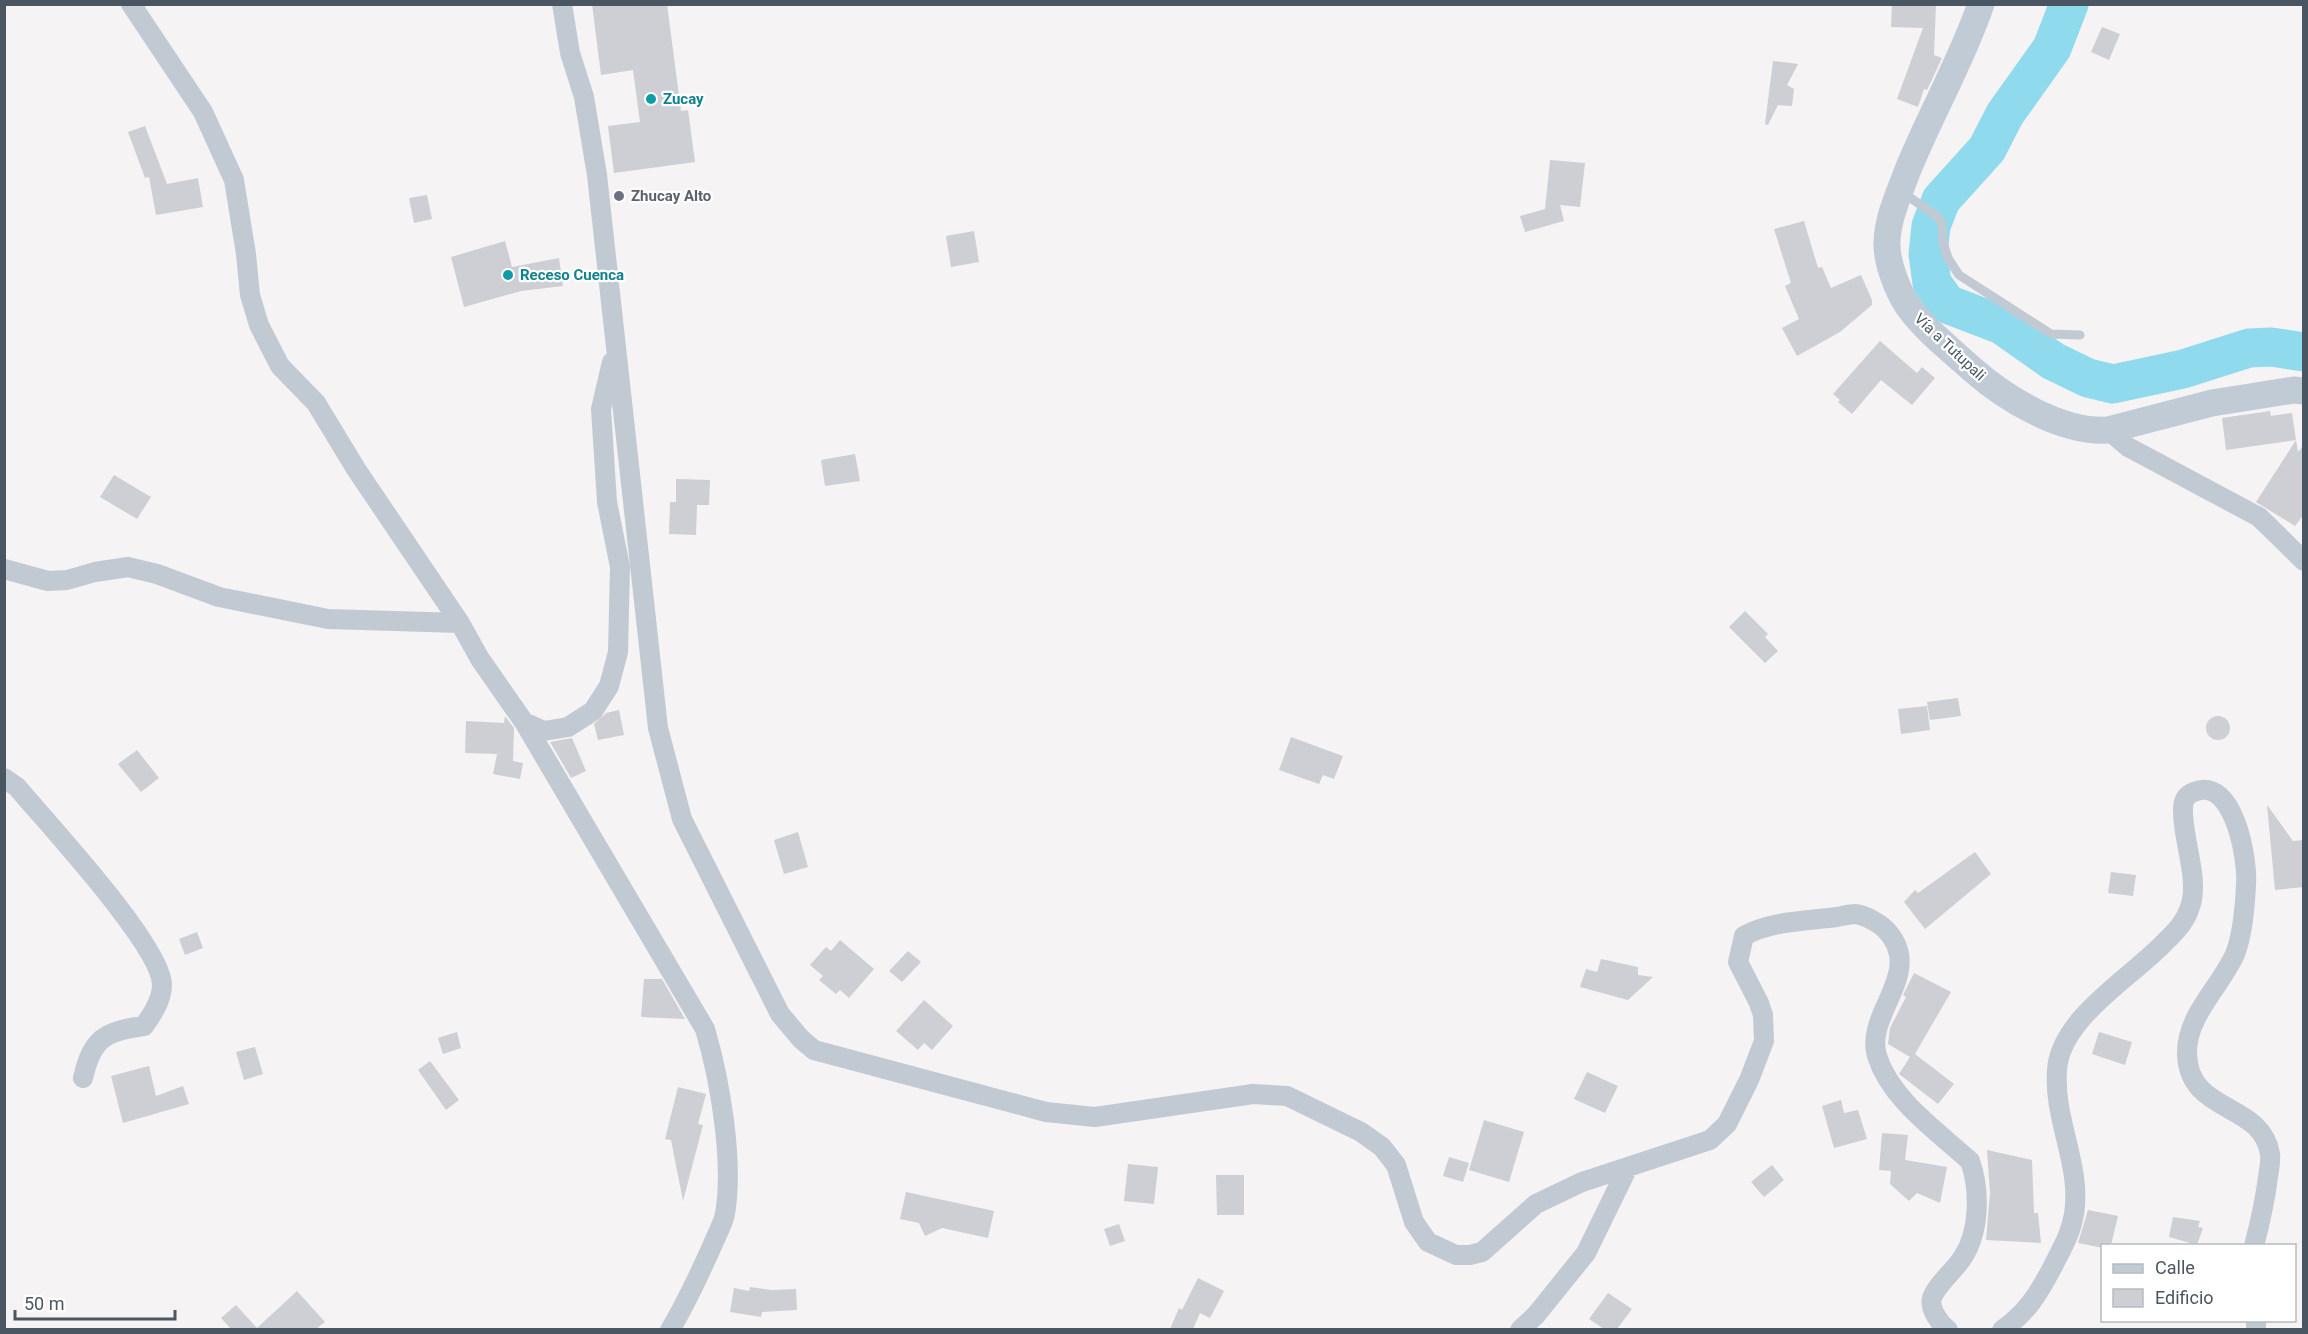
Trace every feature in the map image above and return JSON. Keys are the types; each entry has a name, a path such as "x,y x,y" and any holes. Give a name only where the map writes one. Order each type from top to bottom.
{"street":[{"path":"131,4 203,112 234,180 250,295 259,325 280,366 316,403 356,469 460,623 480,659 524,722 705,1029 720,1092 728,1180 725,1216 690,1296 670,1329"},
{"path":"562,4 570,53 584,97 597,175 658,728 682,819 780,1014 801,1039 814,1050 1046,1112 1095,1117 1253,1094 1287,1096 1361,1132 1382,1147 1396,1165 1413,1222 1428,1242 1456,1255 1470,1255 1482,1252 1536,1204 1582,1182 1710,1140 1727,1124 1740,1100 1764,1041 1759,1003 1738,962 1738,952 1743,936 1758,928 1856,914 1883,926 1893,937 1899,951 1900,963 1892,996 1881,1016 1877,1035 1876,1052 1880,1065 1898,1094 1970,1161 1976,1182 1978,1206 1970,1242 1964,1257 1932,1297 1931,1306 1943,1326 1948,1329"},
{"name":"Vía a Tutupali","path":"1981,4 1970,37 1922,134 1905,193 1892,210 1887,243 1894,281 1907,305 1921,322 1988,383 2040,414 2086,429 2108,430 2212,403 2294,390 2304,391"},
{"path":"524,722 543,731 568,727 593,711 609,686 618,652 620,567 607,502 601,409 616,348"},
{"path":"2108,430 2128,447 2259,517 2304,561"},
{"path":"4,569 48,581 67,580 95,572 128,567 157,574 219,597 328,619 460,623"},
{"path":"4,778 17,787 107,892 158,966 162,986 155,1010 144,1026 120,1029 99,1041 88,1055 83,1078"},
{"path":"2002,1329 2017,1320 2042,1289 2068,1238 2074,1214 2076,1192 2060,1106 2056,1070 2066,1039 2079,1022 2182,925 2191,905 2193,884 2183,802 2188,794 2200,789 2210,790 2221,798 2236,820 2242,840 2247,881 2236,952 2189,1034 2187,1054 2196,1084 2205,1095 2246,1118 2256,1127 2264,1136 2271,1155 2264,1207 2254,1244"},
{"path":"1520,1329 1536,1315 1586,1253 1629,1167"}],"lane":[{"path":"1905,193 1938,217 1942,224 1943,242 1948,258 1959,275 2050,334 2080,335"}],"building":[{"name":"Zucay","path":"592,4 667,4 681,111 688,110 695,162 614,173 608,126 640,122 633,70 601,75"},
{"path":"1892,4 1936,4 1934,55 1942,58 1927,90 1924,89 1918,107 1897,99 1923,28 1891,27"},
{"path":"2102,27 2120,34 2109,60 2091,52"},
{"path":"1773,61 1798,64 1787,85 1794,89 1792,106 1778,105 1768,125 1765,124"},
{"path":"145,126 167,184 198,178 203,207 156,215 149,177 145,178 128,132"},
{"path":"1550,160 1585,163 1580,207 1560,205 1564,221 1525,232 1520,216 1545,209"},
{"path":"427,195 432,219 414,223 409,198"},
{"path":"1804,221 1818,268 1822,267 1831,288 1861,275 1872,305 1840,332 1797,356 1782,328 1799,319 1785,286 1791,283 1774,229"},
{"path":"974,231 979,262 951,267 946,236"},
{"name":"Receso Cuenca","path":"505,241 512,267 559,258 563,286 521,291 464,307 451,257"},
{"path":"1880,341 1917,373 1922,367 1935,378 1912,405 1881,380 1852,414 1838,402 1840,400 1833,394"},
{"path":"2270,411 2271,416 2292,413 2296,440 2226,450 2222,418"},
{"path":"2296,440 2298,452 2304,445 2304,514 2295,526 2256,502"},
{"path":"855,454 860,481 825,486 821,460"},
{"path":"114,475 151,497 137,519 100,497"},
{"path":"676,479 710,480 709,505 697,505 696,535 669,534 670,502 676,502"},
{"path":"1745,611 1768,634 1765,637 1778,651 1765,663 1729,627"},
{"path":"1958,698 1961,716 1930,720 1927,702"},
{"path":"1927,706 1930,730 1901,734 1898,709"},
{"path":"619,710 624,735 598,740 594,724 606,713"},
{"path":"505,716 514,728 513,761 523,763 520,779 493,774 497,754 465,753 466,721 504,723"},
{"path":"2218,716 2227,719 2230,728 2227,737 2218,740 2209,737 2206,728 2209,719"},
{"path":"1291,737 1343,756 1334,779 1323,775 1319,784 1279,770"},
{"path":"572,738 586,771 571,778 550,742"},
{"path":"137,750 159,778 141,792 118,764"},
{"path":"2267,805 2293,841 2304,840 2304,887 2275,890"},
{"path":"798,832 808,867 784,874 774,840"},
{"path":"1975,852 1991,874 1925,929 1904,902 1915,890 1918,893"},
{"path":"2111,872 2136,875 2133,896 2108,893"},
{"path":"197,932 203,948 185,955 179,939"},
{"path":"840,940 874,969 849,998 840,990 836,994 819,980 823,976 810,965 826,947 831,951"},
{"path":"908,951 921,962 902,982 889,971"},
{"path":"1601,959 1638,967 1638,975 1653,977 1628,1000 1580,987 1586,969 1597,972"},
{"path":"1914,973 1951,992 1915,1054 1954,1084 1938,1104 1899,1074 1910,1057 1888,1044 1890,1028 1906,997 1903,995"},
{"path":"644,979 662,979 685,1019 641,1017"},
{"path":"924,1000 953,1026 932,1050 924,1043 918,1050 896,1031"},
{"path":"457,1032 461,1048 443,1054 438,1038"},
{"path":"2099,1032 2132,1042 2125,1065 2092,1054"},
{"path":"255,1047 263,1074 244,1080 236,1052"},
{"path":"430,1061 459,1100 446,1110 418,1070"},
{"path":"149,1066 156,1096 183,1086 189,1104 123,1123 111,1076"},
{"path":"1587,1072 1618,1086 1605,1113 1574,1099"},
{"path":"678,1087 706,1094 698,1124 703,1125 683,1201 671,1140 665,1139"},
{"path":"1841,1100 1844,1113 1858,1110 1867,1139 1834,1148 1822,1106"},
{"path":"1484,1120 1524,1132 1509,1182 1469,1170"},
{"path":"1882,1133 1908,1135 1905,1160 1947,1167 1940,1203 1917,1193 1909,1201 1890,1184 1891,1171 1879,1170"},
{"path":"1987,1150 2032,1160 2034,1213 2038,1213 2041,1243 1986,1240 1990,1193"},
{"path":"1449,1157 1469,1163 1463,1182 1443,1176"},
{"path":"1128,1164 1158,1167 1154,1204 1124,1201"},
{"path":"1772,1165 1784,1180 1764,1197 1751,1182"},
{"path":"1216,1175 1244,1175 1244,1215 1217,1215"},
{"path":"906,1192 994,1211 988,1238 942,1228 925,1236 919,1223 900,1219"},
{"path":"2088,1210 2118,1216 2111,1244 2101,1244 2101,1248 2078,1243"},
{"path":"2173,1217 2200,1221 2198,1227 2203,1228 2197,1244 2169,1237"},
{"path":"1119,1224 1125,1241 1110,1246 1104,1229"},
{"path":"1198,1278 1224,1291 1210,1318 1200,1313 1193,1329 1170,1329 1179,1308 1182,1310"},
{"path":"750,1287 772,1290 796,1289 797,1310 762,1312 761,1317 730,1312 734,1288 749,1291"},
{"path":"297,1291 325,1322 316,1329 231,1329 221,1318 236,1305 257,1328"},
{"path":"1608,1293 1632,1309 1617,1329 1604,1329 1589,1319"}],"waterway":[{"path":"2069,4 2052,48 2005,114 1987,149 1941,200 1931,226 1928,254 1932,283 1947,304 2002,325 2053,361 2088,378 2113,384 2183,369 2249,348 2271,347 2304,352"}],"place":[{"name":"Zucay","path":"651,99"},
{"name":"Zhucay Alto","path":"619,196"},
{"name":"Receso Cuenca","path":"508,275"}]}
